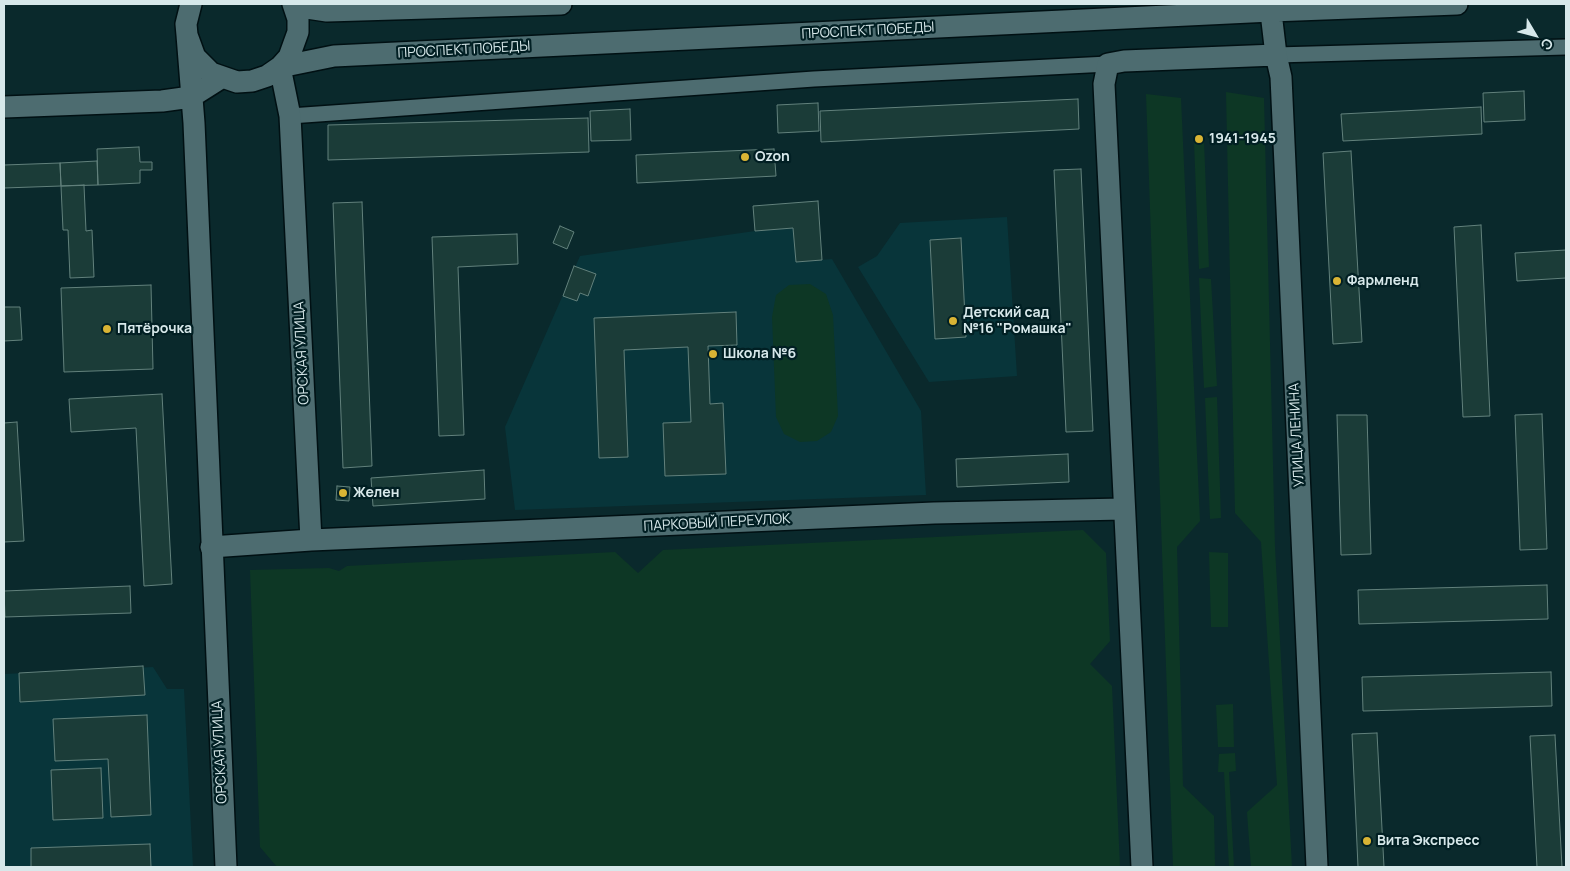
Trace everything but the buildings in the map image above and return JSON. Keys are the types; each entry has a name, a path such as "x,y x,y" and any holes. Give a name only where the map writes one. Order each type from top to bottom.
{"main road":[{"path":"187,35 190,46 202,66 221,78 236,82 252,81 267,76 280,67 295,45 298,25 294,5 327,11 560,4"},
{"name":"ПРОСПЕКТ ПОБЕДЫ","path":"280,67 334,56 1270,7 1458,4"},
{"name":"ОРСКАЯ УЛИЦА","path":"189,7 187,35 194,133 226,867"},
{"name":"УЛИЦА ЛЕНИНА","path":"1270,7 1281,86 1317,867"},
{"path":"1142,867 1123,509 1104,84 1108,64 1124,61 1276,56"},
{"name":"ОРСКАЯ УЛИЦА","path":"280,67 290,116 311,540"},
{"path":"4,107 162,101 191,97 221,78"},
{"name":"ПАРКОВЫЙ ПЕРЕУЛОК","path":"311,540 934,513 1123,509"},
{"path":"212,547 311,540"}],"street":[{"path":"1276,56 1566,47"},
{"path":"290,116 814,79 1108,64"}],"shaded area":[{"name":"Детский сад №16 \"Ромашка\"","path":"1007,217 1017,376 929,382 858,267 877,256 900,223"},
{"name":"Школа №6","path":"793,228 796,262 832,259 921,411 926,495 515,510 505,427 580,256 755,231"},
{"path":"153,667 167,689 184,689 193,867 4,867 4,674"}],"green space":[{"path":"1226,92 1264,98 1275,547 1292,867 1251,867 1247,812 1277,785 1261,542 1235,513"},
{"path":"1146,94 1181,98 1200,521 1177,547 1183,786 1214,816 1215,867 1173,867"},
{"path":"1204,141 1209,267 1199,269 1194,142"},
{"path":"1199,278 1211,279 1217,386 1204,388"},
{"path":"810,284 826,294 833,315 838,416 831,432 817,441 800,442 784,434 776,417 772,317 776,295 789,285"},
{"path":"1217,397 1221,518 1210,519 1205,398"},
{"path":"1083,530 1106,553 1110,641 1090,664 1112,686 1120,867 277,867 260,847 250,570 329,568 339,571 347,566 615,552 638,573 663,550"},
{"path":"1209,552 1228,553 1228,627 1211,627"},
{"path":"1233,704 1234,747 1218,747 1216,705"},
{"path":"1235,753 1236,771 1229,772 1234,867 1229,867 1224,772 1218,772 1219,754"}],"place":[{"name":"1941-1945","path":"1199,139"},
{"name":"Ozon","path":"745,157"},
{"name":"Фармленд","path":"1337,281"},
{"name":"Детский сад №16 \"Ромашка\"","path":"953,321"},
{"name":"Пятёрочка","path":"107,329"},
{"name":"Школа №6","path":"713,354"},
{"name":"Желен","path":"343,493"},
{"name":"Вита Экспресс","path":"1367,841"}]}
